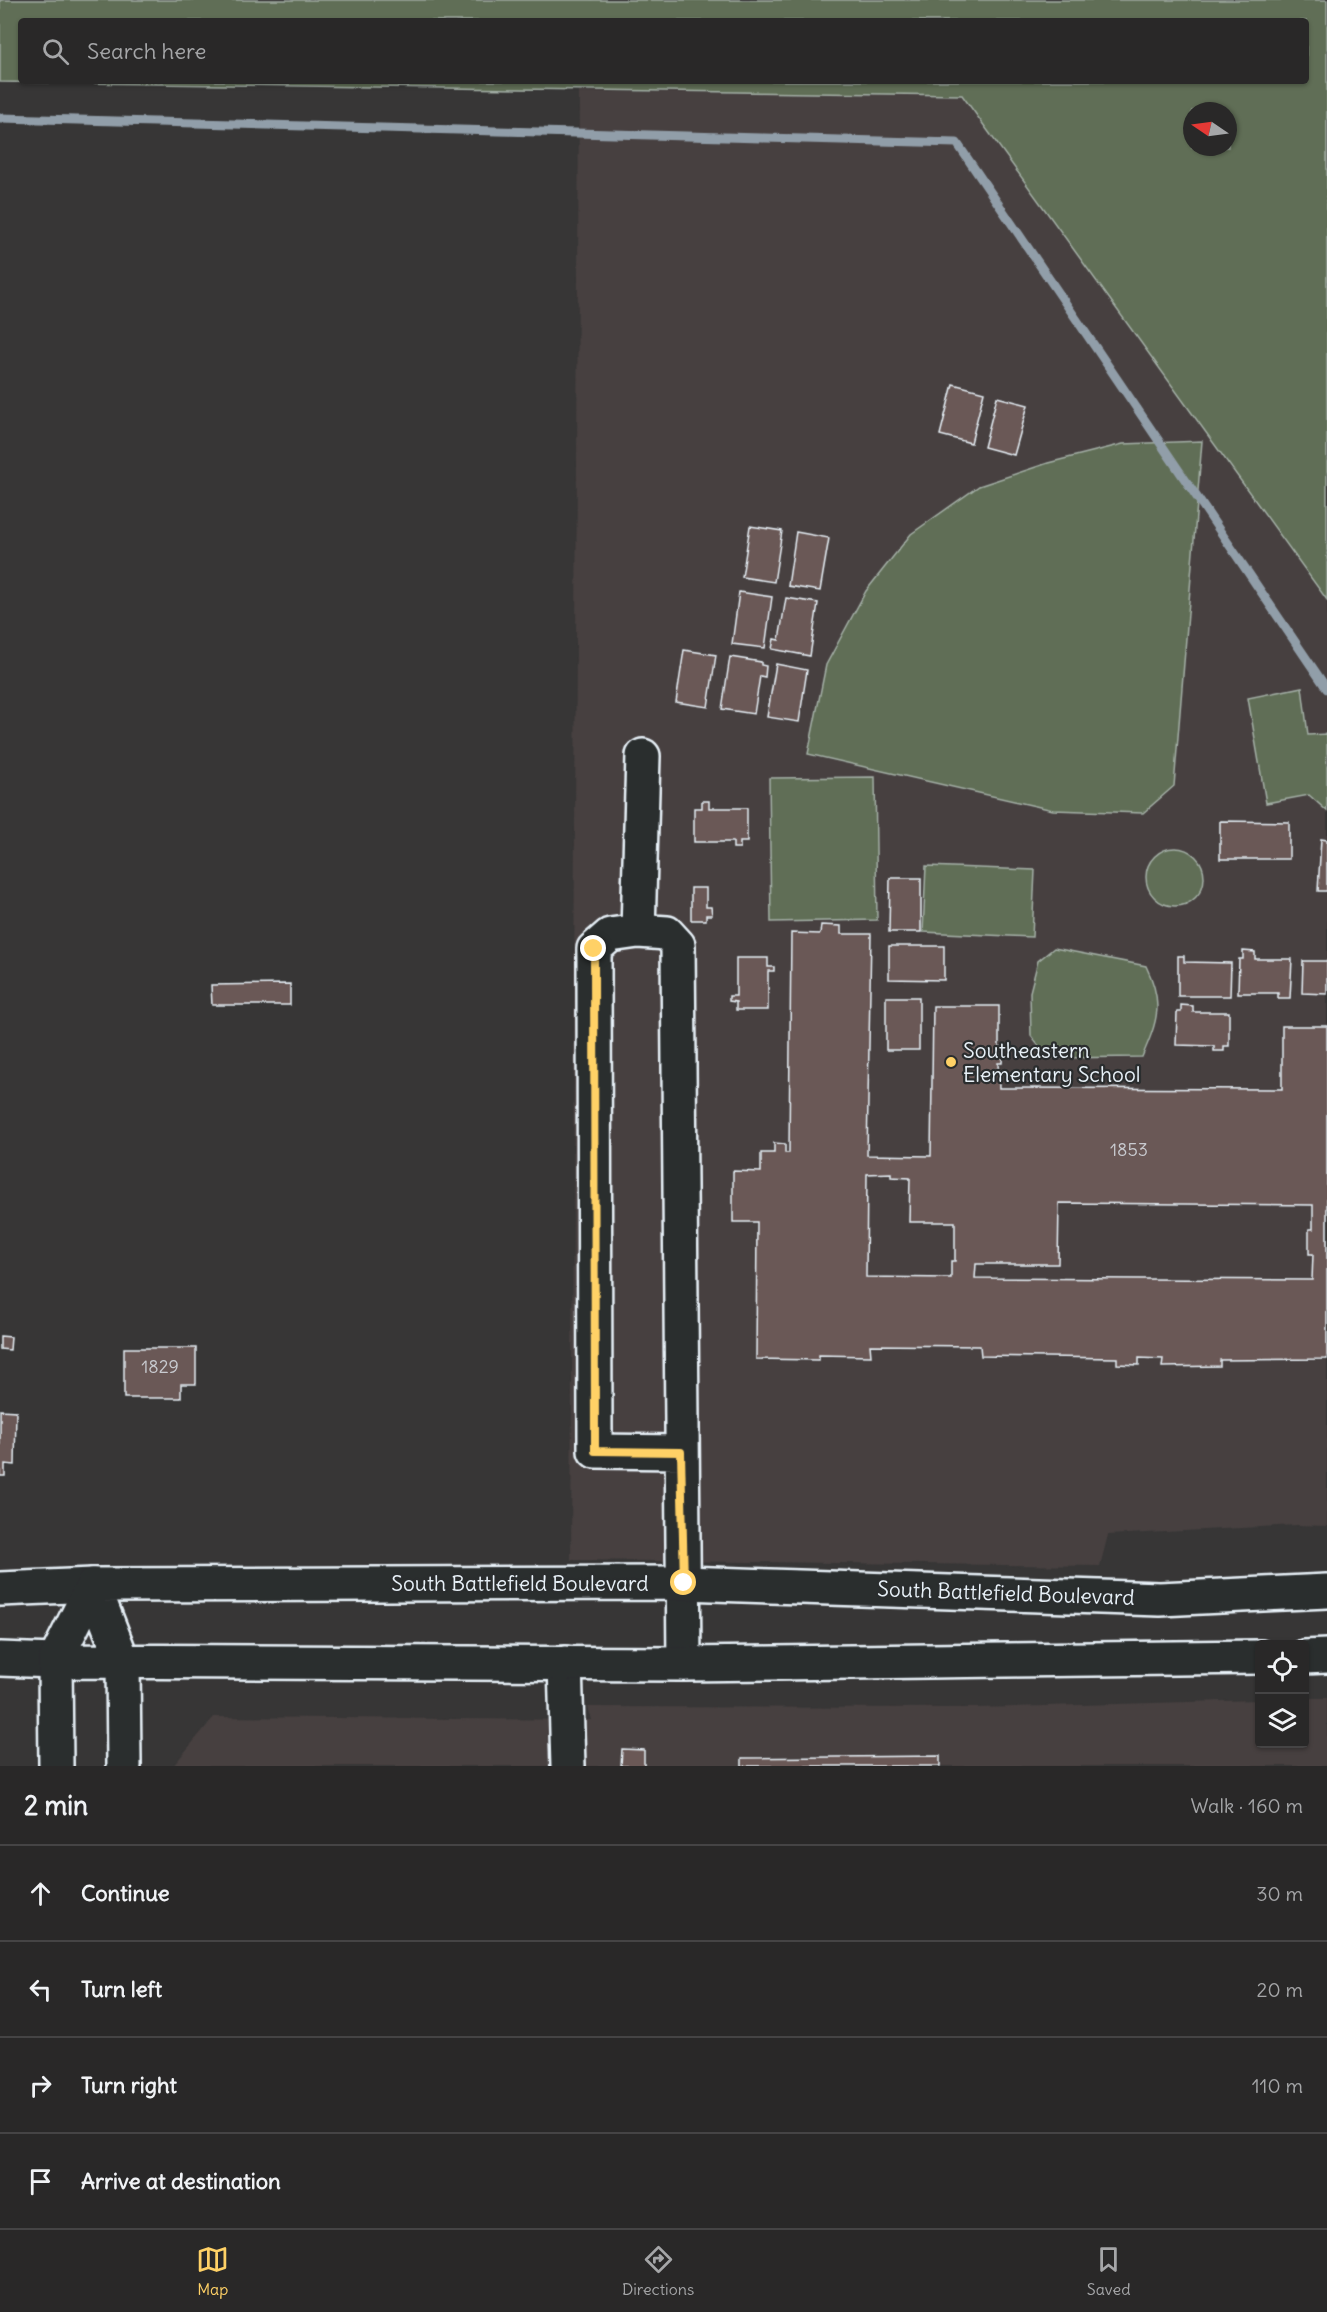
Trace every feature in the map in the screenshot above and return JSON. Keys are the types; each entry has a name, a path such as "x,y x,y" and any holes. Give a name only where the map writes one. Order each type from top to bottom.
{"main road":[{"path":"638,931 643,756"},
{"path":"681,1452 595,1451 594,949 610,934 638,931 667,933 678,945 684,1664"},
{"name":"South Battlefield Boulevard","path":"0,1589 93,1585 684,1583 1160,1599 1327,1591"},
{"path":"56,1766 55,1661 93,1585"},
{"path":"93,1585 123,1662 124,1766"},
{"path":"1309,1657 1327,1656"},
{"path":"0,1659 123,1662 684,1664 1255,1657"},
{"path":"565,1663 568,1766"}],"shaded area":[{"name":"Southeastern Elementary School","path":"579,91 962,95 1327,600 1327,1526 1297,1525 1108,1535 1100,1566 571,1560"},
{"path":"1309,1698 1327,1698 1327,1766 173,1766 214,1717 592,1720 588,1707 977,1708 1255,1700 1255,1748 1309,1748"}],"green space":[{"path":"0,0 1327,0 1327,600 962,95 148,84 1309,84 1309,18 18,18 18,82 0,82"},
{"path":"1202,441 1174,786 1143,813 1053,810 808,754 826,665 866,591 911,534 979,486 1048,463 1123,444"},
{"path":"1302,687 1308,735 1327,734 1327,811 1309,795 1266,803 1248,698"},
{"path":"875,777 877,920 771,922 769,778"},
{"path":"1169,848 1181,848 1196,856 1204,871 1204,883 1196,898 1181,906 1169,906 1154,898 1146,883 1146,871 1154,856"},
{"path":"926,866 1035,870 1032,937 923,932"},
{"path":"1054,948 1146,966 1155,991 1157,1012 1142,1057 1048,1058 1031,1036 1030,992 1038,961"}],"building":[{"path":"953,384 984,392 971,443 940,435"},
{"path":"997,397 1028,405 1014,455 984,447"},
{"path":"750,526 782,531 774,582 742,577"},
{"path":"796,532 829,538 820,591 788,586"},
{"path":"739,592 772,597 765,648 732,644"},
{"path":"786,598 818,603 810,656 772,649 774,639 779,640"},
{"path":"684,650 716,655 708,707 676,702"},
{"path":"730,657 761,662 761,665 766,666 765,677 760,676 754,714 722,709"},
{"path":"776,664 807,670 799,722 767,717"},
{"path":"702,801 709,801 709,808 747,808 747,842 740,842 740,848 733,848 733,842 694,842 694,808 702,808"},
{"path":"1220,821 1289,822 1289,859 1220,859"},
{"path":"1321,839 1327,840 1327,891 1318,891"},
{"path":"890,878 921,878 921,932 889,932"},
{"path":"691,888 706,888 706,907 711,907 712,915 706,915 706,920 691,920"},
{"path":"821,925 841,926 841,934 871,934 867,1155 931,1156 933,1006 999,1006 999,1047 1003,1047 1002,1063 998,1063 999,1088 1282,1089 1282,1026 1327,1026 1327,1359 1220,1360 1220,1366 1162,1367 1163,1359 1139,1358 1139,1365 1117,1364 1117,1358 981,1356 980,1346 870,1345 871,1356 819,1355 819,1360 756,1359 757,1222 733,1222 733,1171 761,1172 761,1153 774,1153 774,1143 785,1144 785,1153 789,1153 791,933 820,934","holes":["891,1173 891,1177 910,1178 909,1222 955,1222 955,1261 951,1261 951,1278 866,1277 867,1174","1059,1203 1313,1205 1313,1229 1309,1229 1309,1254 1313,1254 1312,1280 975,1278 976,1264 1058,1264"]},
{"path":"889,946 944,946 944,980 889,979"},
{"path":"1243,951 1255,952 1255,959 1292,959 1290,998 1278,998 1278,993 1238,993 1239,959 1243,959"},
{"path":"1178,956 1184,956 1184,962 1231,963 1230,996 1178,996"},
{"path":"736,958 768,958 768,967 774,967 774,971 768,971 768,1010 736,1010 736,1002 729,1001 729,996 736,996"},
{"path":"1303,961 1327,961 1327,994 1302,993"},
{"path":"290,984 290,1005 212,1005 211,985"},
{"path":"886,997 919,997 919,1050 886,1050"},
{"path":"1181,1005 1193,1006 1193,1012 1229,1012 1229,1046 1224,1046 1224,1051 1214,1051 1214,1046 1176,1045 1177,1012 1181,1012"},
{"path":"0,1336 11,1337 10,1350 0,1349"},
{"path":"124,1348 196,1348 196,1384 181,1384 181,1398 124,1398"},
{"path":"0,1410 16,1411 15,1465 5,1464 5,1476 0,1476"},
{"path":"622,1749 644,1750 644,1766 621,1766"},
{"path":"940,1756 940,1766 742,1766 742,1758"}],"waterway":[{"path":"0,118 957,143 1327,689"}],"place":[{"name":"Southeastern Elementary School","path":"951,1062"}],"route":[{"path":"594,949 595,1451 681,1452 684,1583"}]}
